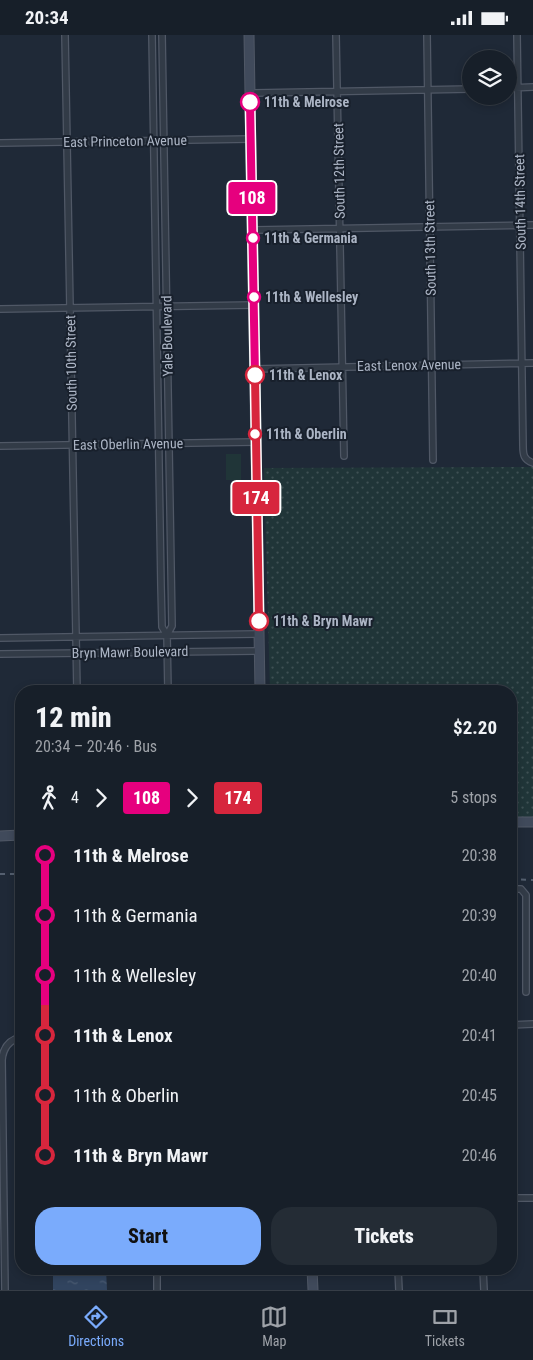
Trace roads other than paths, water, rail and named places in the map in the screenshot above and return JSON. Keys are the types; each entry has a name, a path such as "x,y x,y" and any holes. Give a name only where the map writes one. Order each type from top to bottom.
{"street":[{"name":"South 10th Street","path":"65,35 77,685"},
{"name":"Yale Boulevard","path":"152,35 162,627 168,635"},
{"name":"Yale Boulevard","path":"162,35 172,627 168,635 168,685"},
{"path":"249,35 260,685"},
{"name":"South 12th Street","path":"336,35 344,456"},
{"name":"South 13th Street","path":"427,35 433,460"},
{"name":"South 14th Street","path":"517,35 523,446 524,456 533,463"},
{"path":"518,88 533,87"},
{"path":"250,93 462,89"},
{"name":"East Princeton Avenue","path":"0,143 251,139"},
{"path":"252,230 533,225"},
{"path":"0,309 254,305"},
{"name":"East Lenox Avenue","path":"254,369 533,363"},
{"name":"East Oberlin Avenue","path":"0,446 256,442"},
{"name":"Bryn Mawr Boulevard","path":"0,638 259,633"},
{"name":"Bryn Mawr Boulevard","path":"0,654 260,651"},
{"path":"517,822 533,822"},
{"path":"0,836 15,835"},
{"path":"517,889 521,889 526,895 530,958 530,977 526,992"},
{"path":"517,1025 533,1024"},
{"path":"5,1290 2,1279 2,1059 7,1045 15,1039"},
{"path":"517,1198 533,1198"},
{"path":"157,1275 157,1290"},
{"path":"312,1275 313,1290"},
{"path":"398,1275 399,1290"},
{"path":"483,1275 484,1290"}],"water":[{"path":"53,1275 106,1275 107,1290 53,1290"}],"railway":[{"path":"0,874 15,874"},
{"path":"517,879 533,880"}],"place":[{"name":"11th & Melrose","path":"250,102"},
{"name":"11th & Germania","path":"253,238"},
{"name":"11th & Wellesley","path":"254,297"},
{"name":"11th & Lenox","path":"255,375"},
{"name":"11th & Oberlin","path":"255,434"},
{"name":"11th & Bryn Mawr","path":"259,621"}]}
